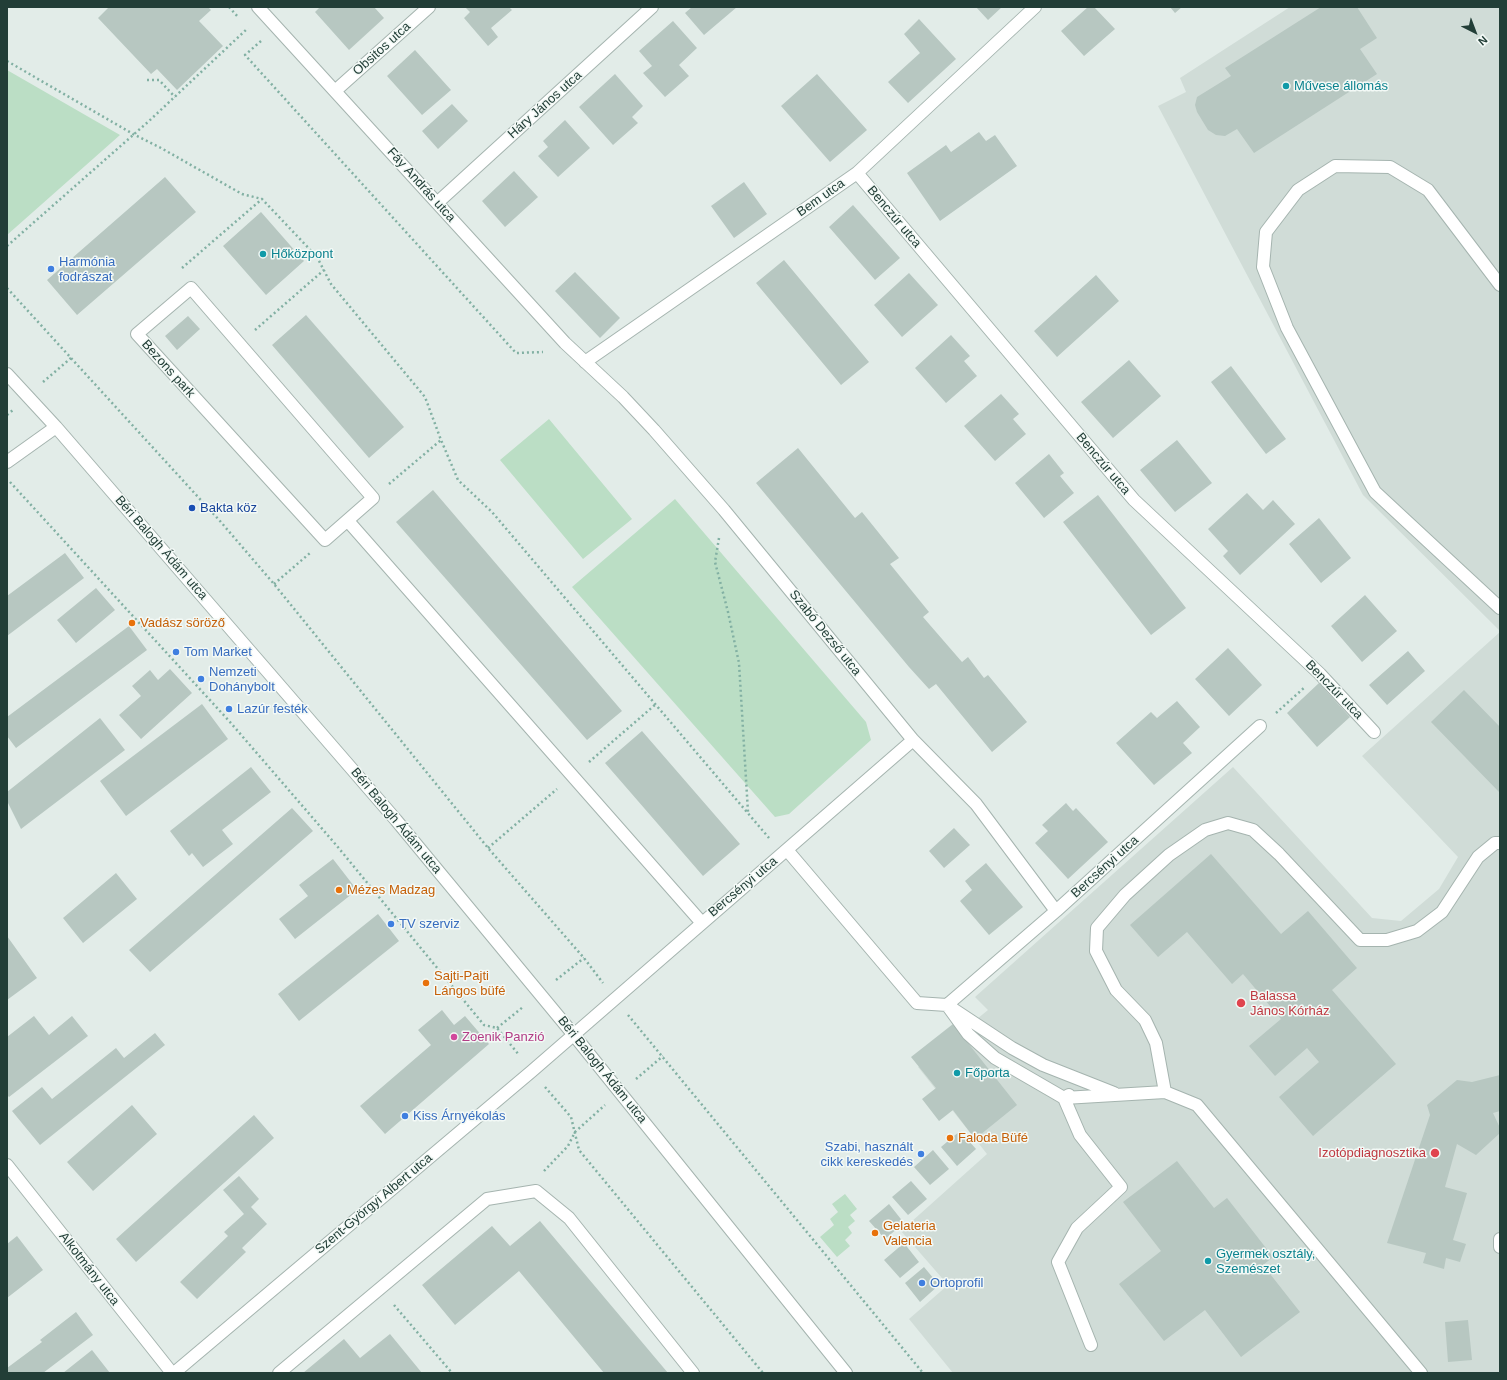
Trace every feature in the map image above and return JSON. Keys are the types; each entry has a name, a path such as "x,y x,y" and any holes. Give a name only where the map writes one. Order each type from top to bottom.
{"street":[{"name":"Fáy András utca","path":"258,7 585,362"},
{"name":"Obsitos utca","path":"335,91 429,7"},
{"name":"Háry János utca","path":"437,203 652,7"},
{"name":"Bem utca","path":"585,362 857,173 1035,7"},
{"path":"1500,285 1428,190 1390,167 1335,166 1298,190 1266,232 1263,267 1288,328 1375,492 1500,608"},
{"name":"Benczúr utca","path":"857,173 1134,500 1320,674 1374,732"},
{"path":"191,288 373,498 325,540"},
{"name":"Bezons park","path":"191,288 137,334 325,540"},
{"name":"Szabó Dezső utca","path":"585,362 654,430 724,510 913,740 976,804 1056,911"},
{"name":"Béri Balogh Ádám utca","path":"7,374 56,426 396,820 573,1034 846,1373"},
{"path":"7,462 56,426"},
{"path":"348,521 702,923"},
{"name":"Bercsényi utca","path":"947,1005 1056,911 1260,726"},
{"name":"Bercsényi utca","path":"573,1034 913,740"},
{"path":"1165,1092 1156,1043 1145,1020 1116,990 1096,951 1097,928 1125,895 1169,855 1204,830 1228,823 1253,830 1279,854 1360,940 1387,940 1417,931 1442,912 1478,858 1495,843 1500,843"},
{"path":"784,852 918,1003 947,1005 1012,1048 1043,1065 1117,1095"},
{"path":"947,1005 968,1034 995,1058 1064,1098 1165,1092 1197,1105 1421,1373"},
{"name":"Szent-Györgyi Albert utca","path":"173,1373 532,1071 573,1034"},
{"path":"1064,1098 1087,1082"},
{"path":"1064,1098 1080,1135 1121,1187 1077,1228 1058,1262 1090,1345"},
{"name":"Alkotmány utca","path":"7,1165 173,1373"},
{"path":"279,1373 488,1199 536,1191 569,1218 693,1373"},
{"path":"1500,1239 1500,1247"}],"path":[{"path":"229,7 239,18"},
{"path":"244,23 253,32"},
{"path":"7,246 175,97 249,28"},
{"path":"257,37 261,41 245,55 516,353 544,352"},
{"path":"7,61 133,134 161,148 242,194 262,199 317,257 331,284 425,397 440,440 458,480 492,512 748,812 784,852"},
{"path":"146,80 159,80 175,97"},
{"path":"191,288 178,272 262,199"},
{"path":"239,343 324,270"},
{"path":"7,288 220,521 274,584 488,848 584,958 614,999 663,1056 923,1373"},
{"path":"28,396 71,358"},
{"path":"373,498 440,440"},
{"path":"7,479 230,722 337,846 484,1025 497,1028 571,1117 579,1150 763,1373"},
{"path":"724,510 715,562 739,663 748,812"},
{"path":"274,584 325,540"},
{"path":"488,848 656,704"},
{"path":"523,1193 568,1146 575,1132 663,1056"},
{"path":"380,1288 452,1373"}],"shaded area":[{"path":"1290,7 1500,7 1500,631 1363,495 1158,106 1186,92 1180,78"},
{"name":"Balassa János Kórház","path":"1500,632 1500,1373 953,1373 909,1319 948,1285 901,1231 987,1154 918,1067 988,1010 975,997 1233,767 1372,918 1401,921 1439,889 1458,857 1362,756"}],"green space":[{"path":"7,70 120,135 7,235"},
{"path":"549,419 632,519 583,559 500,460"},
{"path":"675,499 866,722 871,740 789,814 775,817 572,587"},
{"path":"845,1194 857,1209 850,1215 855,1221 848,1227 852,1233 845,1240 850,1246 837,1257 820,1237 834,1225 830,1219 838,1212 832,1204"}],"building":[{"path":"109,7 208,7 211,10 199,21 223,46 177,90 157,69 151,74 98,18"},
{"path":"320,7 374,7 384,18 349,50 315,12"},
{"path":"465,7 509,7 512,10 491,28 498,37 488,46 464,18 470,12"},
{"path":"692,7 737,7 704,35 685,13"},
{"path":"976,7 1002,7 988,20"},
{"path":"1088,7 1094,7 1115,29 1084,56 1061,31"},
{"path":"1170,7 1182,7 1175,13"},
{"name":"Művese állomás","path":"1321,7 1357,7 1377,38 1360,49 1377,74 1254,153 1237,129 1225,136 1216,135 1208,130 1197,112 1195,105 1197,97 1231,76 1225,68"},
{"path":"919,19 956,59 908,103 888,82 920,53 904,34"},
{"path":"673,21 697,48 679,65 689,76 665,97 643,73 652,66 639,51"},
{"path":"415,50 451,90 422,115 387,76"},
{"path":"615,74 643,106 632,117 638,123 613,145 579,107"},
{"path":"817,74 867,130 830,162 781,106"},
{"path":"452,104 468,121 438,149 422,131"},
{"path":"565,120 590,148 558,177 538,156 548,147 543,141"},
{"path":"979,132 986,141 995,135 1017,166 940,221 907,173 946,145 951,152"},
{"path":"514,171 538,197 505,227 482,201"},
{"path":"165,177 196,212 77,315 47,280"},
{"path":"744,182 767,214 734,238 711,206"},
{"path":"853,205 900,258 875,280 829,227"},
{"name":"Hőközpont","path":"261,212 304,261 266,295 223,246"},
{"path":"784,260 869,362 841,385 756,283"},
{"path":"575,272 620,318 600,338 555,291"},
{"path":"909,273 938,305 902,337 874,305"},
{"path":"1096,275 1119,301 1057,357 1034,331"},
{"path":"306,315 404,427 369,458 272,345"},
{"path":"188,316 200,329 177,350 165,336"},
{"path":"951,335 970,356 964,361 977,376 946,403 915,368"},
{"path":"1129,360 1161,396 1113,438 1081,402"},
{"path":"1231,366 1286,439 1266,454 1211,382"},
{"path":"1001,394 1019,414 1013,419 1026,434 995,461 964,426"},
{"path":"1177,440 1212,483 1175,512 1140,470"},
{"path":"798,448 855,518 862,512 899,558 890,564 929,612 923,617 962,662 968,657 984,678 988,675 1027,722 992,752 936,684 929,689 909,667 756,483"},
{"path":"1049,454 1064,473 1060,476 1074,493 1044,518 1015,483"},
{"path":"433,490 622,711 587,740 396,522"},
{"path":"1247,493 1263,510 1273,500 1295,524 1240,575 1223,556 1228,551 1208,529"},
{"path":"1098,495 1186,608 1151,635 1063,522"},
{"path":"1319,518 1351,558 1321,583 1289,544"},
{"path":"65,553 84,578 7,636 7,596"},
{"path":"96,588 115,610 76,643 57,620"},
{"path":"1365,595 1397,631 1362,662 1331,626"},
{"path":"129,626 147,650 16,748 7,736 7,717"},
{"path":"1228,648 1262,685 1229,716 1195,679"},
{"path":"1408,651 1425,671 1387,705 1369,685"},
{"path":"170,669 192,693 141,739 119,715 141,696 132,686 150,670 158,680"},
{"path":"1319,683 1350,717 1317,747 1287,713"},
{"path":"1464,690 1500,727 1500,793 1431,722"},
{"path":"1177,701 1200,727 1183,743 1192,753 1154,785 1116,743 1151,712 1157,718"},
{"path":"202,704 228,739 126,816 100,781"},
{"path":"100,718 125,750 21,829 7,801 7,792"},
{"path":"642,731 740,844 703,876 605,763"},
{"path":"251,767 271,792 222,830 233,844 203,867 192,853 189,856 170,831"},
{"path":"1066,803 1073,811 1076,808 1108,842 1068,879 1035,843 1048,831 1042,825"},
{"path":"292,808 313,831 150,972 129,950"},
{"path":"954,828 970,845 944,868 929,851"},
{"path":"1211,854 1281,934 1308,911 1357,968 1332,990 1396,1064 1313,1136 1279,1097 1319,1062 1307,1048 1275,1076 1249,1046 1281,1019 1243,974 1232,984 1187,932 1158,957 1130,925"},
{"path":"333,859 357,890 295,939 279,919 308,896 299,885"},
{"path":"986,863 1023,907 989,935 960,901 972,890 965,881"},
{"path":"116,873 137,899 83,943 63,918"},
{"path":"378,914 399,941 299,1021 278,994"},
{"path":"7,936 37,978 7,1000"},
{"path":"442,1010 454,1025 465,1016 489,1044 385,1134 360,1106 431,1045 418,1030"},
{"path":"34,1016 49,1035 72,1016 88,1036 9,1097 7,1095 7,1037"},
{"name":"Főporta","path":"953,1024 1017,1105 975,1139 953,1110 939,1121 922,1099 936,1088 911,1057"},
{"path":"155,1033 165,1045 40,1145 12,1111 42,1087 52,1099 116,1048 124,1058"},
{"path":"1500,1075 1500,1111 1493,1113 1500,1128 1500,1133 1476,1155 1457,1144 1445,1187 1467,1193 1453,1240 1466,1244 1460,1262 1446,1258 1444,1269 1423,1263 1426,1253 1387,1243 1430,1115 1427,1105 1457,1080 1472,1082"},
{"path":"132,1105 157,1134 93,1191 67,1162"},
{"path":"254,1115 274,1138 136,1262 116,1239"},
{"path":"960,1131 976,1149 957,1166 941,1147"},
{"path":"933,1150 949,1169 930,1185 914,1167"},
{"name":"Gyermek osztály, Szemészet","path":"1177,1161 1214,1208 1227,1198 1273,1257 1263,1265 1300,1312 1241,1357 1205,1310 1164,1341 1119,1284 1161,1251 1123,1202"},
{"path":"239,1176 259,1199 251,1207 267,1224 242,1248 246,1252 197,1299 180,1282 228,1236 224,1232 244,1214 223,1190"},
{"path":"911,1181 927,1199 908,1215 892,1197"},
{"path":"889,1204 904,1223 885,1239 869,1221"},
{"path":"540,1221 668,1373 604,1373 519,1271 455,1325 422,1285 492,1226 510,1246"},
{"path":"17,1236 43,1270 7,1298 7,1244"},
{"path":"904,1243 919,1262 900,1278 884,1260"},
{"path":"924,1267 939,1285 920,1302 905,1283"},
{"path":"76,1312 93,1335 43,1373 7,1373 7,1368 42,1342 40,1340"},
{"path":"1468,1320 1472,1360 1448,1362 1445,1322"},
{"path":"390,1334 422,1373 303,1373 344,1339 360,1358"},
{"path":"92,1350 110,1373 63,1373"}],"place":[{"name":"Művese állomás","path":"1286,86"},
{"name":"Hőközpont","path":"263,254"},
{"name":"Harmónia fodrászat","path":"51,269"},
{"name":"Bakta köz","path":"192,508"},
{"name":"Vadász söröző","path":"132,623"},
{"name":"Tom Market","path":"176,652"},
{"name":"Nemzeti Dohánybolt","path":"201,679"},
{"name":"Lazúr festék","path":"229,709"},
{"name":"Mézes Madzag","path":"339,890"},
{"name":"TV szerviz","path":"391,924"},
{"name":"Sajti-Pajti Lángos büfé","path":"426,983"},
{"name":"Balassa János Kórház","path":"1241,1003"},
{"name":"Zoenik Panzió","path":"454,1037"},
{"name":"Főporta","path":"957,1073"},
{"name":"Kiss Árnyékolás","path":"405,1116"},
{"name":"Faloda Büfé","path":"950,1138"},
{"name":"Izotópdiagnosztika","path":"1435,1153"},
{"name":"Szabi, használt cikk kereskedés","path":"921,1154"},
{"name":"Gelateria Valencia","path":"875,1233"},
{"name":"Gyermek osztály, Szemészet","path":"1208,1261"},
{"name":"Ortoprofil","path":"922,1283"}]}
